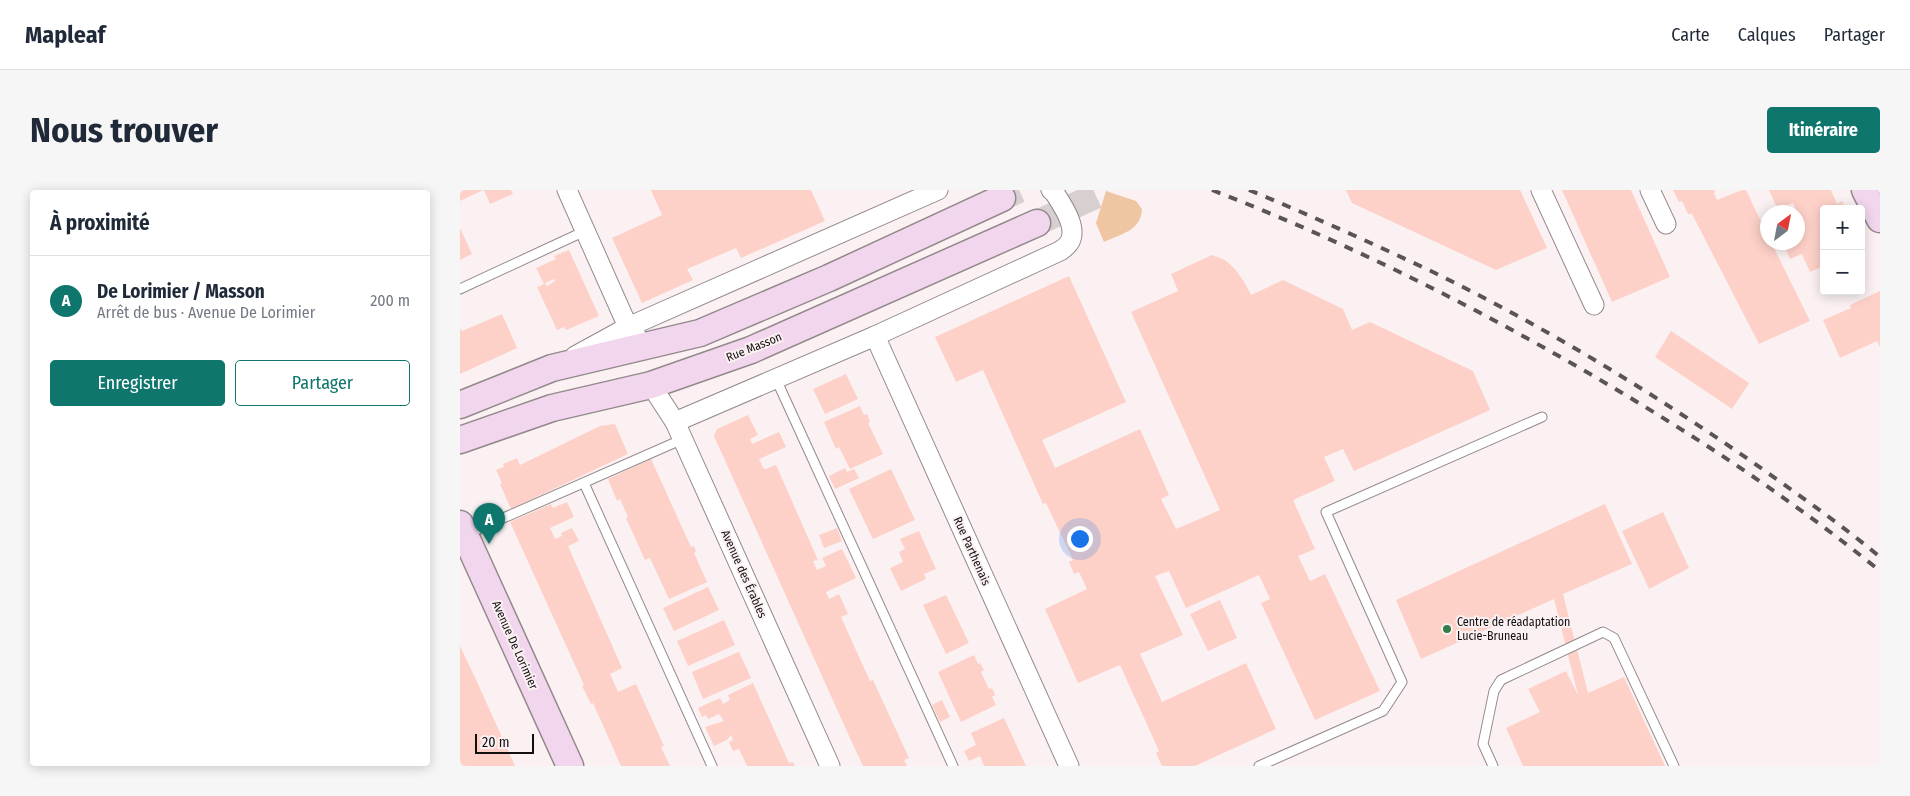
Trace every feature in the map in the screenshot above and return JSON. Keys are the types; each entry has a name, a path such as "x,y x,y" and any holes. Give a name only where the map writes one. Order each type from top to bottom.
{"street":[{"path":"567,190 628,327 646,346"},
{"path":"460,405 552,368 628,327 938,190"},
{"path":"675,422 875,336 1065,248 1069,244 1072,234 1069,218 1051,190"},
{"path":"1541,190 1594,305"},
{"path":"1650,190 1666,224"},
{"path":"1865,190 1880,219"},
{"path":"552,368 700,333 829,278 1002,198"},
{"name":"Rue Masson","path":"460,440 552,408 651,385 751,350 1037,223"},
{"name":"Rue Parthenais","path":"875,336 1068,766"},
{"name":"Avenue des Érables","path":"651,385 675,422 683,439 830,766"},
{"name":"Avenue De Lorimier","path":"462,532 570,766"}],"lane":[{"path":"460,289 585,231"},
{"path":"776,379 953,766"},
{"path":"1259,766 1383,711 1402,682 1326,512 1542,417"},
{"path":"462,532 584,483 683,439"},
{"path":"584,483 712,766"},
{"path":"1493,766 1483,744 1494,691 1501,680 1602,632 1614,638 1674,766"}],"shaded area":[{"path":"1106,191 1136,201 1142,209 1141,216 1134,227 1104,242 1096,223"}],"building":[{"path":"460,190 483,190 460,201"},
{"path":"484,190 511,190 513,194 490,204"},
{"path":"651,190 811,190 825,221 741,258 736,248 687,269 693,280 642,303 612,238 662,215"},
{"path":"1346,190 1520,190 1547,248 1496,270 1352,203"},
{"path":"1562,190 1631,190 1670,277 1612,302"},
{"path":"1673,190 1715,190 1714,193 1717,200 1746,190 1760,219 1760,250 1775,250 1810,321 1759,344 1692,214 1688,214 1682,201 1679,202"},
{"path":"1769,190 1831,190 1837,204 1842,201 1844,205 1820,205 1820,268 1810,272 1802,254 1790,259 1786,250 1805,250 1805,205 1794,205 1793,203 1776,205"},
{"path":"460,228 472,254 460,260"},
{"path":"569,250 599,316 566,330 564,327 557,330 537,287 544,284 536,268 556,259 554,256","holes":["554,279 555,281 547,286 545,283"]},
{"path":"1212,255 1225,260 1235,269 1251,295 1283,280 1343,309 1352,330 1370,322 1473,371 1490,410 1354,471 1343,449 1324,457 1335,481 1293,500 1315,549 1298,556 1310,581 1325,574 1380,691 1315,720 1261,603 1270,599 1259,575 1186,608 1169,571 1155,576 1183,635 1140,654 1162,702 1246,663 1276,729 1195,766 1162,766 1156,753 1159,751 1120,665 1078,683 1045,609 1087,589 1079,572 1074,574 1069,562 1073,560 1046,503 1043,504 983,370 956,382 935,337 1069,276 1126,402 1042,440 1055,468 1140,429 1169,495 1161,499 1176,529 1220,510 1131,312 1178,291 1171,274"},
{"path":"1880,291 1880,347 1877,341 1840,358 1823,320 1851,308 1850,305"},
{"path":"502,314 517,348 460,374 460,328 462,331"},
{"path":"1671,331 1749,383 1732,409 1655,357"},
{"path":"846,374 858,399 825,414 813,389"},
{"path":"860,406 864,415 867,414 870,422 868,423 883,454 850,469 839,447 836,449 824,422"},
{"path":"748,415 758,435 750,439 752,444 779,432 786,447 759,459 763,468 766,469 776,465 818,560 813,561 817,570 826,566 822,558 842,549 856,578 826,592 829,599 839,594 848,614 841,617 870,681 873,680 909,758 904,760 907,766 863,766 849,736 714,436 717,429"},
{"path":"615,424 628,454 511,509 496,470 504,467 503,464 517,458 520,465 600,426"},
{"path":"651,459 691,547 694,546 696,552 694,553 707,582 669,599 650,558 645,560 626,518 628,517 620,499 617,501 608,479"},
{"path":"845,468 847,472 854,469 859,478 835,489 829,476"},
{"path":"891,469 915,520 873,539 849,489"},
{"path":"567,502 574,517 550,528 555,539 562,536 561,533 572,528 579,541 568,546 622,668 610,674 618,692 636,684 664,746 661,747 670,766 621,766 593,703 591,704 582,686 584,685 510,522 551,504 553,508"},
{"name":"Centre de réadaptation Lucie-Bruneau","path":"1605,504 1632,564 1563,594 1588,693 1624,677 1665,766 1523,766 1506,728 1540,712 1528,689 1566,671 1578,695 1554,599 1421,659 1396,600"},
{"path":"1663,512 1689,568 1649,589 1622,531"},
{"path":"837,528 842,541 824,548 819,535"},
{"path":"919,531 936,569 924,574 926,579 901,591 890,568 903,562 899,552 905,549 900,539"},
{"path":"708,587 719,610 674,631 663,608"},
{"path":"946,595 969,643 946,654 923,605"},
{"path":"1220,600 1237,638 1208,651 1190,614"},
{"path":"724,620 735,645 688,666 677,641"},
{"path":"460,646 515,766 462,766 460,761"},
{"path":"739,652 751,678 703,699 692,672"},
{"path":"974,655 978,664 980,663 984,670 981,672 989,689 992,688 995,695 992,697 996,705 961,722 938,672"},
{"path":"753,683 789,763 793,762 795,766 747,766 739,749 733,751 729,742 733,740 731,735 727,740 714,746 705,727 724,721 719,714 708,719 706,715 702,717 698,708 720,698 723,704 730,700 728,695"},
{"path":"942,700 950,717 940,722 932,705"},
{"path":"1004,718 1026,766 984,766 980,756 969,761 964,751 976,745 971,733"}],"tunnel":[{"path":"1002,198 1019,190"},
{"path":"1037,223 1108,190"}],"railway":[{"path":"1212,190 1350,248 1440,292 1571,363 1691,435 1769,487 1880,571"},
{"path":"1249,190 1343,230 1435,273 1564,342 1647,392 1728,445 1825,514 1880,557"}],"place":[{"name":"De Lorimier / Masson","path":"489,544"},
{"name":"Centre de réadaptation Lucie-Bruneau","path":"1447,629"}]}
